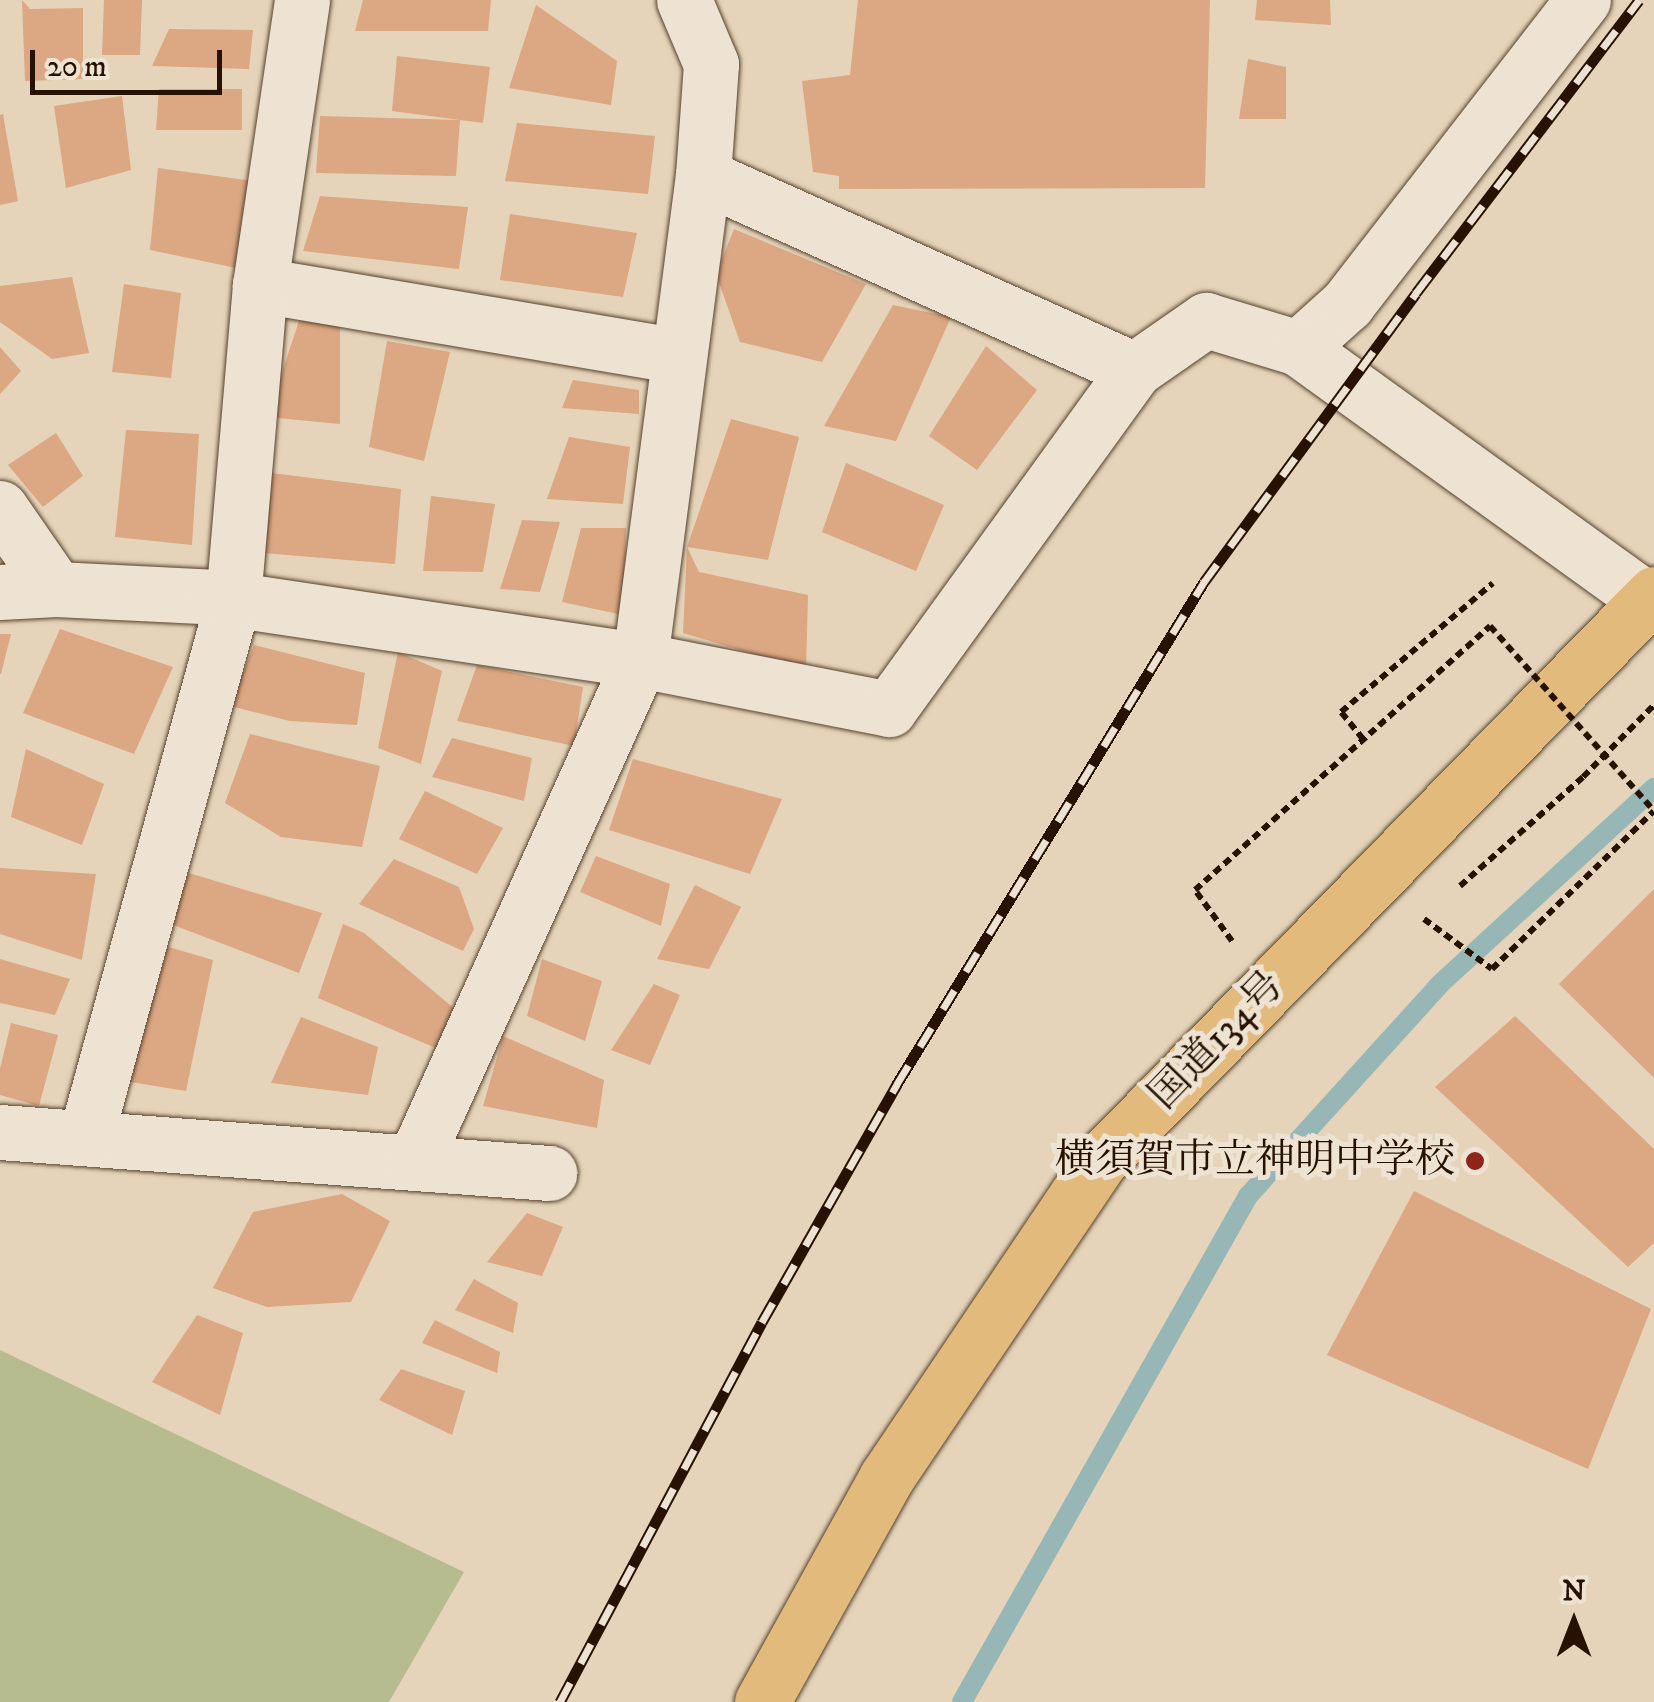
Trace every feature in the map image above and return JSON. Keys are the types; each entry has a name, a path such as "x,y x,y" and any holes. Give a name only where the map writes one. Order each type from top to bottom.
{"highway":[{"name":"国道134号","path":"762,1702 886,1478 1099,1162 1651,597"}],"street":[{"path":"86,1136 233,600 260,285 302,0"},
{"path":"415,1160 640,660 703,176 711,64 684,0"},
{"path":"1298,348 1347,304 1583,0"},
{"path":"703,176 1134,370"},
{"path":"260,285 678,356"},
{"path":"0,592 56,589 233,600 640,660 889,709 1134,370 1206,320 1298,348 1651,597"},
{"path":"0,508 56,589"},
{"path":"0,1132 549,1173"}],"path":[{"path":"1364,739 1341,712 1493,583"},
{"path":"1235,946 1195,890 1490,626 1654,811 1492,969 1426,917 1413,929"},
{"path":"1454,891 1583,776 1654,705"}],"green space":[{"path":"0,1350 464,1572 389,1702 0,1702"}],"building":[{"path":"22,0 30,9 83,8 83,79 25,81"},
{"path":"104,0 142,0 140,55 102,55"},
{"path":"363,0 491,0 488,31 355,31"},
{"path":"858,0 1210,0 1205,188 839,189 839,176 813,172 802,81 850,75"},
{"path":"1257,0 1330,0 1331,25 1255,20"},
{"path":"536,5 617,61 611,105 509,88"},
{"path":"169,29 253,30 249,69 152,66"},
{"path":"397,56 490,67 483,123 392,111"},
{"path":"1248,59 1286,67 1286,119 1239,119"},
{"path":"159,89 242,89 242,130 156,130"},
{"path":"122,96 131,170 66,188 54,106"},
{"path":"3,114 18,201 0,205 0,115"},
{"path":"320,116 460,120 456,176 316,173"},
{"path":"517,123 655,136 648,194 505,181"},
{"path":"158,168 253,181 236,268 150,250"},
{"path":"320,196 468,207 459,269 303,251"},
{"path":"510,214 637,233 623,297 500,280"},
{"path":"734,229 866,284 822,362 740,342 716,274"},
{"path":"72,277 89,353 52,359 0,322 0,286"},
{"path":"124,284 181,293 171,378 112,372"},
{"path":"893,305 951,317 896,441 824,426"},
{"path":"301,315 340,323 340,424 267,417"},
{"path":"387,341 450,352 424,461 369,447"},
{"path":"986,346 1037,390 977,470 929,436"},
{"path":"0,347 21,371 0,394"},
{"path":"573,380 639,390 639,414 562,408"},
{"path":"731,419 799,437 768,560 687,547"},
{"path":"126,430 199,434 192,545 115,537"},
{"path":"56,433 83,476 43,507 8,465"},
{"path":"569,437 630,447 623,504 547,499"},
{"path":"846,463 944,505 916,571 822,532"},
{"path":"271,473 401,489 395,564 263,553"},
{"path":"431,496 495,504 483,572 423,571"},
{"path":"522,520 560,522 540,592 500,589"},
{"path":"581,528 626,528 623,615 562,602"},
{"path":"687,547 699,572 808,595 806,670 683,633"},
{"path":"60,629 173,667 134,754 23,713"},
{"path":"0,634 11,634 1,674 0,674"},
{"path":"254,645 365,673 357,725 290,721 230,706"},
{"path":"398,652 442,671 421,764 378,748"},
{"path":"477,665 583,687 574,746 457,721"},
{"path":"250,734 380,766 362,847 281,837 225,803"},
{"path":"452,738 532,758 524,801 432,777"},
{"path":"26,749 104,784 82,845 11,817"},
{"path":"633,759 782,799 750,874 609,830"},
{"path":"425,791 503,828 477,874 399,839"},
{"path":"596,856 670,884 661,926 580,892"},
{"path":"394,859 459,887 474,929 463,951 359,904"},
{"path":"0,868 96,874 82,960 0,934"},
{"path":"189,873 322,913 299,973 168,923"},
{"path":"695,885 741,907 709,969 657,959"},
{"path":"1654,889 1654,1078 1559,984"},
{"path":"343,924 364,933 456,1010 438,1049 318,998"},
{"path":"165,946 213,960 186,1091 124,1081"},
{"path":"0,959 70,979 55,1015 0,1003"},
{"path":"542,959 602,981 585,1041 527,1016"},
{"path":"654,984 680,995 650,1065 611,1050"},
{"path":"1515,1016 1654,1149 1654,1243 1628,1267 1435,1087"},
{"path":"301,1017 378,1047 368,1095 271,1083"},
{"path":"11,1023 58,1035 39,1106 0,1095 0,1069"},
{"path":"503,1036 604,1080 597,1128 483,1106"},
{"path":"1414,1191 1651,1309 1588,1469 1327,1355"},
{"path":"342,1194 390,1221 351,1302 267,1307 213,1288 253,1212"},
{"path":"527,1213 563,1227 542,1276 487,1262"},
{"path":"474,1279 518,1303 513,1333 455,1310"},
{"path":"197,1315 243,1333 220,1415 152,1382"},
{"path":"435,1320 500,1352 497,1373 422,1343"},
{"path":"401,1369 465,1391 452,1435 379,1400"}],"waterway":[{"path":"962,1702 1248,1196 1439,985 1654,788"}],"railway":[{"path":"560,1702 762,1322 897,1084 1204,582 1416,293 1639,0"}],"place":[{"name":"横須賀市立神明中学校","path":"1475,1161"}]}
